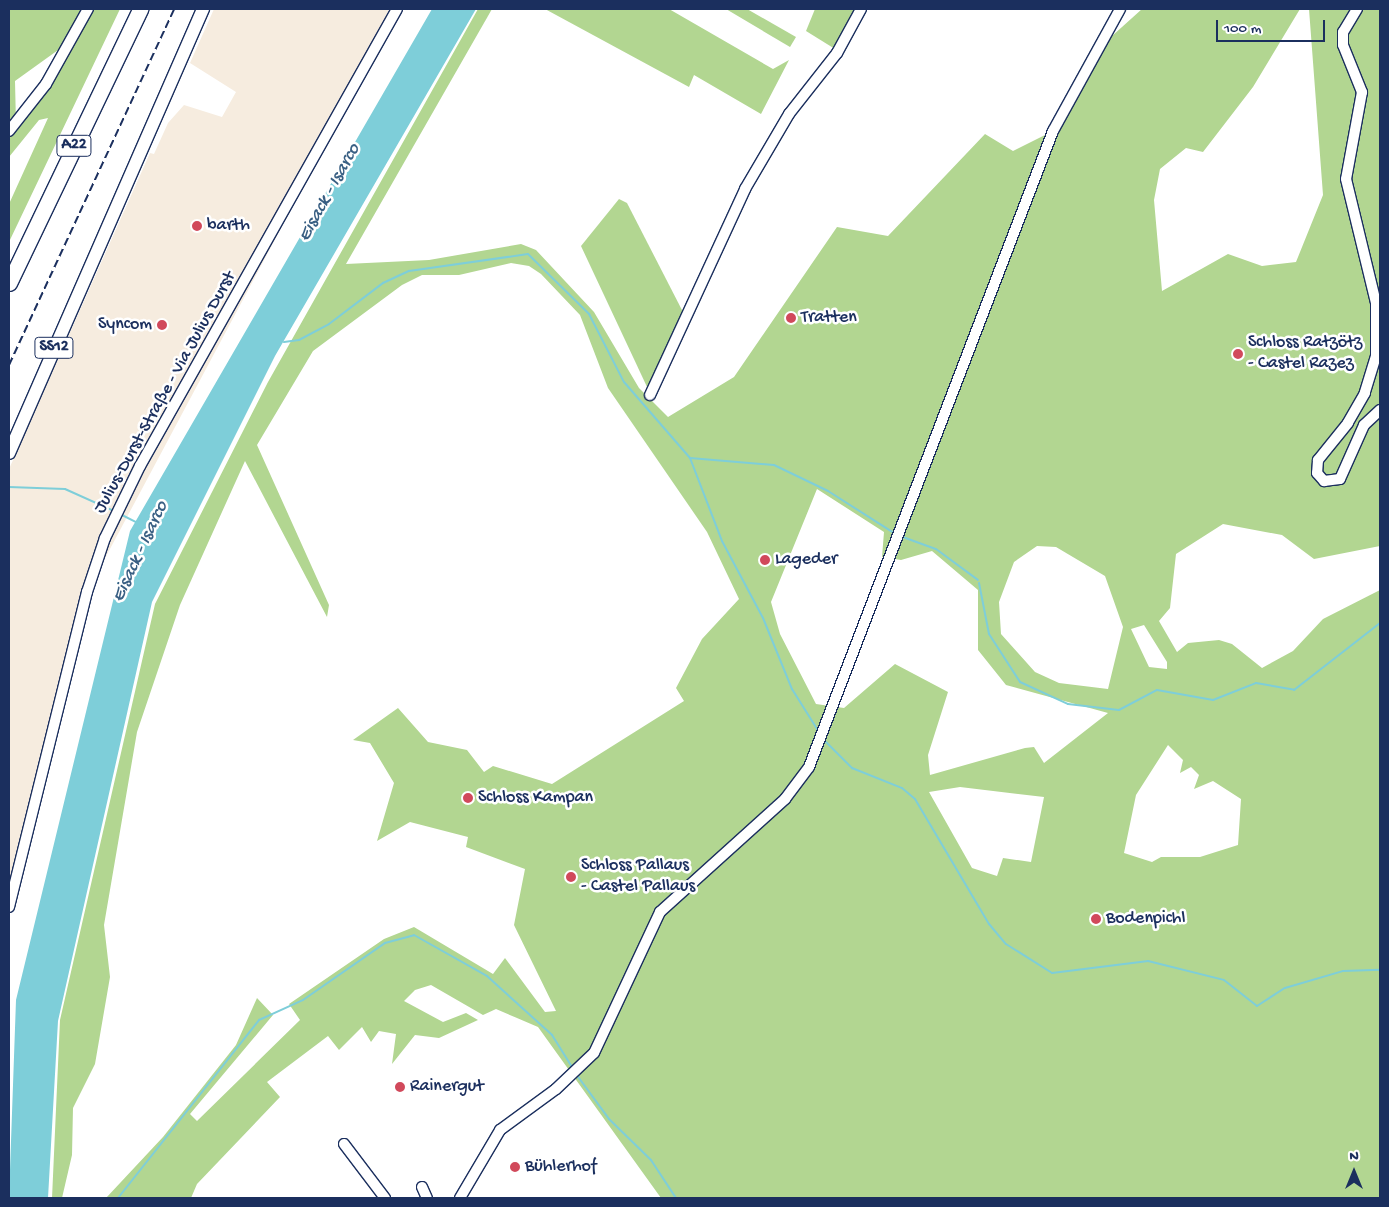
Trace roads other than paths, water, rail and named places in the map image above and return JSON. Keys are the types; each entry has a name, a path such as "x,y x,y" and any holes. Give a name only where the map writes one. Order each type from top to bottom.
{"highway":[{"name":"A22","path":"9,261 129,9"},
{"name":"A22","path":"9,283 140,9"}],"main road":[{"name":"SS12","path":"9,453 203,9"}],"street":[{"path":"9,131 46,84 88,9"},
{"name":"Julius-Durst-Straße - Via Julius Durst","path":"9,907 86,592 114,517 397,9"},
{"path":"650,395 745,189 789,114 836,53 861,9"},
{"path":"460,1198 488,1146 535,1103 584,1066 598,1046 660,912 785,799 820,744 906,523 1053,130 1120,9"},
{"path":"1357,9 1343,32 1344,46 1362,92 1346,179 1375,295 1376,356 1365,393 1348,423 1318,460 1317,473 1324,481 1340,479 1364,425 1380,410"},
{"path":"344,1144 385,1198"},
{"path":"422,1187 427,1198"}],"water":[{"name":"Eisack - Isarco","path":"432,9 476,9 275,356 152,602 58,1021 48,1198 9,1198 16,1000 130,531"}],"waterway":[{"path":"284,342 299,340 329,324 383,283 409,271 528,254 589,314 624,382 690,458 722,541 763,618 792,689 819,732"},
{"path":"690,458 774,465 828,491 894,533"},
{"path":"9,487 65,489 114,511"},
{"name":"Eisack - Isarco","path":"120,514 136,522"},
{"path":"900,536 936,549 978,580"},
{"path":"979,583 989,634 1020,682 1068,704 1119,710 1157,690 1213,700 1256,683 1294,690 1380,623"},
{"path":"824,740 852,768 902,788 915,799 989,924 1006,944 1052,973 1148,961 1224,980 1257,1006 1285,988 1343,971 1380,970"},
{"path":"118,1198 259,1020 303,1000 385,943 414,935 487,976 552,1035 573,1068"},
{"path":"576,1074 609,1119 651,1160 676,1198"}],"railway":[{"path":"9,365 174,9"}],"place":[{"name":"barth","path":"197,226"},
{"name":"Tratten","path":"791,318"},
{"name":"Syncom","path":"162,325"},
{"name":"Schloss Ratzötz - Castel Razez","path":"1238,354"},
{"name":"Lageder","path":"765,560"},
{"name":"Schloss Kampan","path":"468,798"},
{"name":"Schloss Pallaus - Castel Pallaus","path":"571,877"},
{"name":"Bodenpichl","path":"1096,919"},
{"name":"Rainergut","path":"400,1087"},
{"name":"Bühlerhof","path":"515,1167"}]}
